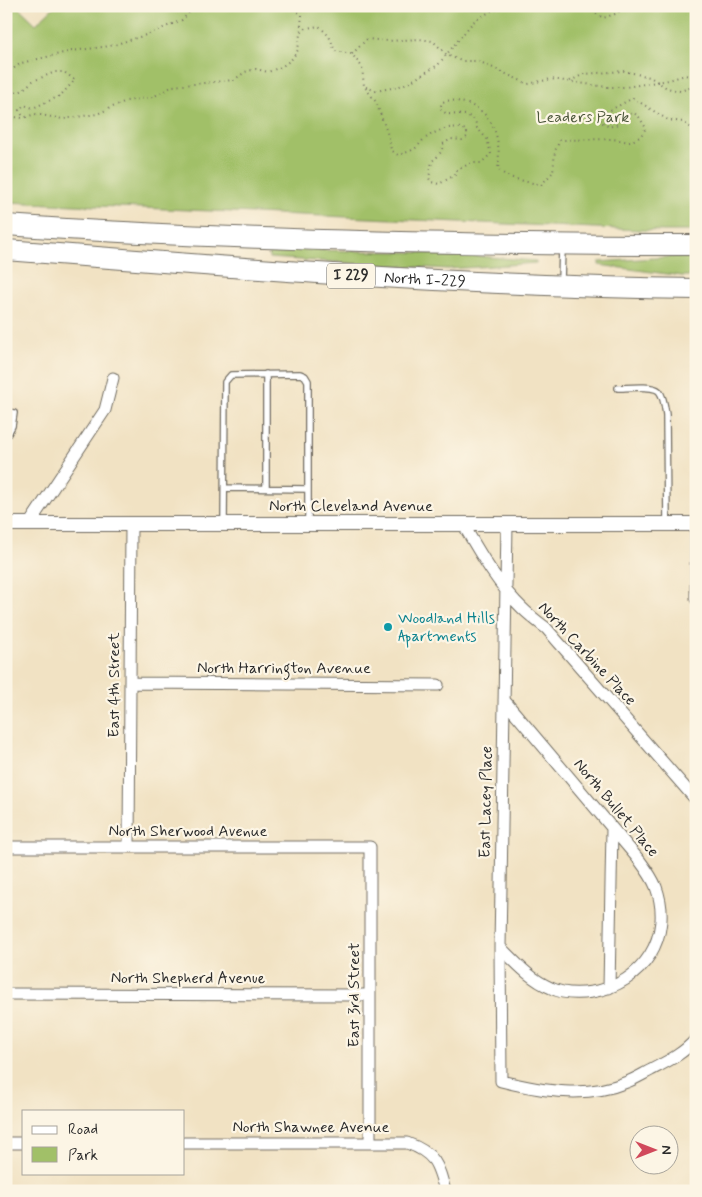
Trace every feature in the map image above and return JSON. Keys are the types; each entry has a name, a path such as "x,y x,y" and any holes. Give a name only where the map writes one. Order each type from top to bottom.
{"highway":[{"name":"I 229","path":"6,225 288,240 696,245"},
{"name":"North I-229","path":"6,250 342,275 560,286 696,289"}],"street":[{"path":"29,524 105,410 113,378"},
{"name":"East 4th Street","path":"129,847 131,523"},
{"name":"North Cleveland Avenue","path":"6,524 696,524"},
{"name":"North Carbine Place","path":"463,524 506,590 522,608 551,634 696,800"},
{"name":"East Lacey Place","path":"507,524 500,947 502,1081 527,1087 566,1092 584,1092 608,1088 627,1082 676,1057 696,1040"},
{"path":"696,524 696,600"},
{"name":"North Harrington Avenue","path":"130,684 438,685"},
{"name":"North Bullet Place","path":"500,947 529,974 550,988 571,993 585,993 609,988 622,982 643,965 655,945 661,915 656,887 640,861 504,700"},
{"path":"609,988 612,829"},
{"name":"North Sherwood Avenue","path":"6,847 370,847"},
{"name":"East 3rd Street","path":"370,847 370,1143"},
{"name":"North Shepherd Avenue","path":"6,994 370,995"},
{"path":"6,1143 22,1143"},
{"name":"North Shawnee Avenue","path":"185,1143 407,1143 418,1147 434,1158 445,1191"}],"lane":[{"path":"560,286 562,244"},
{"path":"266,374 266,488"},
{"path":"224,523 225,382 231,375 266,374 300,374 305,376 308,381 308,523"},
{"path":"618,388 653,388 659,392 663,400 666,415 667,524"},
{"path":"6,412 14,412 12,426 6,436"},
{"path":"225,488 308,488"}],"path":[{"path":"6,74 21,62 72,51 110,46 149,34 182,20 195,6"},
{"path":"6,116 24,118 35,114 63,119 97,114 126,101 153,97 172,86 234,80 245,72 256,69 268,72 281,67 291,60 298,50 302,15 290,6"},
{"path":"302,6 306,8 322,6"},
{"path":"364,86 376,91 397,87 410,82 438,65 473,22 492,11 508,6"},
{"path":"573,6 586,7 603,18 614,14 624,8 624,6"},
{"path":"300,34 306,28 319,26 329,36 335,51 352,54 362,67 364,86 376,102 389,138 391,150 398,155 417,147 425,138 439,130 463,128 467,131 467,137 462,140 451,138 443,144 439,156 432,161 429,178 431,182 439,184 455,175 457,170 471,163 481,163 491,154 487,139 477,128 476,120 467,115 447,114 440,109 442,102 452,99 476,107 486,114 498,136 500,153 498,169 502,173 541,185 553,172 555,151 560,140 613,139 630,142 640,137 646,128 634,113 622,116 618,124 609,127 600,121 603,114 633,98 668,120 682,122 696,131"},
{"path":"352,54 368,40 419,39 432,41 447,55 461,60 478,61 528,84 551,79 626,87 656,83 685,75 696,78"},
{"path":"568,82 584,74 624,71 650,78 656,83 680,91 696,86"},
{"path":"6,93 21,91 33,81 55,72 64,72 74,80 60,96 33,108 24,105 19,110 24,118"}],"green space":[{"name":"Leaders Park","path":"6,6 17,6 36,24 55,6 696,6 696,231 6,202"},
{"path":"270,249 442,253 536,261 536,263 448,269 269,258"},
{"path":"696,255 696,276 682,276 599,265 599,262"}],"place":[{"name":"Woodland Hills Apartments","path":"388,627"}]}
